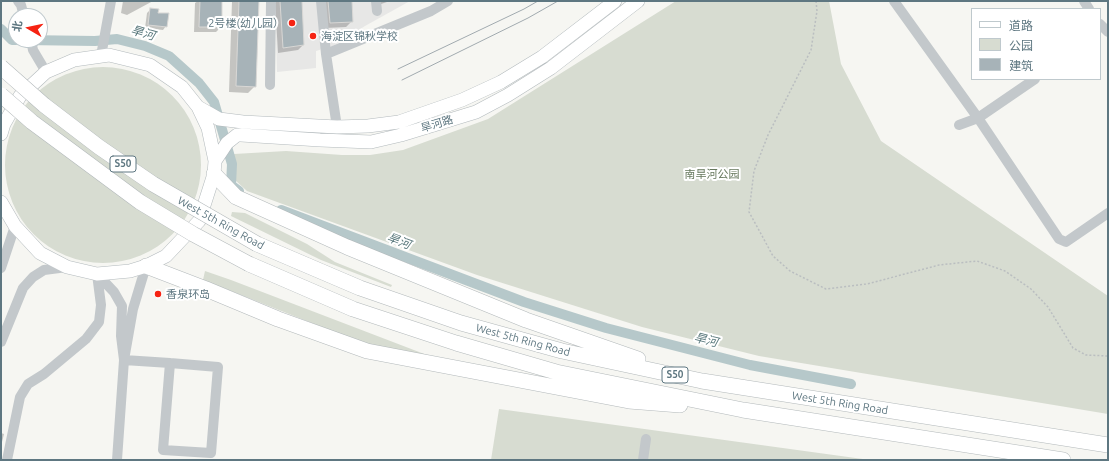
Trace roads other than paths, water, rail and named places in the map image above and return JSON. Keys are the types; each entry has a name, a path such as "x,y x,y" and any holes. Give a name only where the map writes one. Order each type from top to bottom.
{"highway":[{"name":"West 5th Ring Road","path":"1,67 44,105 99,147 152,184 257,244 360,288 461,323 562,351 702,381 1108,445"},
{"name":"West 5th Ring Road","path":"1,95 32,122 140,202 249,264 353,309 456,343 556,372 742,410 1063,460"},
{"path":"215,168 236,197 347,247 526,320 702,381"},
{"path":"146,266 278,319 367,352 629,402 742,410"}],"main road":[{"name":"旱河路","path":"198,107 219,119 337,127 368,126 399,122 462,100 501,82 542,57 615,1"},
{"name":"旱河路","path":"215,168 227,143 241,135 371,142 401,135 476,112 508,95 551,68 638,1"},
{"path":"2,128 20,96 46,72 74,60 102,53 150,65 182,87 198,107 208,128 215,168 199,221 166,256 146,266 130,271 97,274 67,267 40,253 15,226 2,207"}],"street":[{"path":"102,53 111,1"},
{"path":"270,85 272,1"},
{"path":"321,1 326,54 337,127"},
{"path":"326,54 431,11 448,1"},
{"path":"894,1 978,118 1059,239 1066,242 1108,213"},
{"path":"33,48 46,72"},
{"path":"959,125 978,118 1034,80"},
{"path":"1,268 15,226"},
{"path":"117,460 124,360 133,309 146,266"},
{"path":"1,342 23,288 33,277 44,270 67,267"},
{"path":"97,274 114,292 122,306 124,360"},
{"path":"7,460 20,397 28,384 44,374 86,339 99,322 101,305 97,274"},
{"path":"124,360 170,363 218,367 211,453 163,450 170,363"},
{"path":"643,460 646,439"}],"waterway":[{"name":"旱河","path":"1,29 8,36"},
{"name":"旱河","path":"48,40 95,41 117,39 145,46 169,56 199,83 214,102 232,164 231,185 239,191"},
{"name":"旱河","path":"281,210 524,302 606,328 750,365 851,384"}],"tram line":[{"path":"398,69 538,1"},
{"path":"402,80 528,18 558,1"}],"place":[{"name":"2号楼(幼儿园）","path":"292,23"},
{"name":"海淀区锦秋学校","path":"313,36"},
{"name":"香泉环岛","path":"158,294"}],"park label":[{"name":"南旱河公园","path":"712,174"}]}
